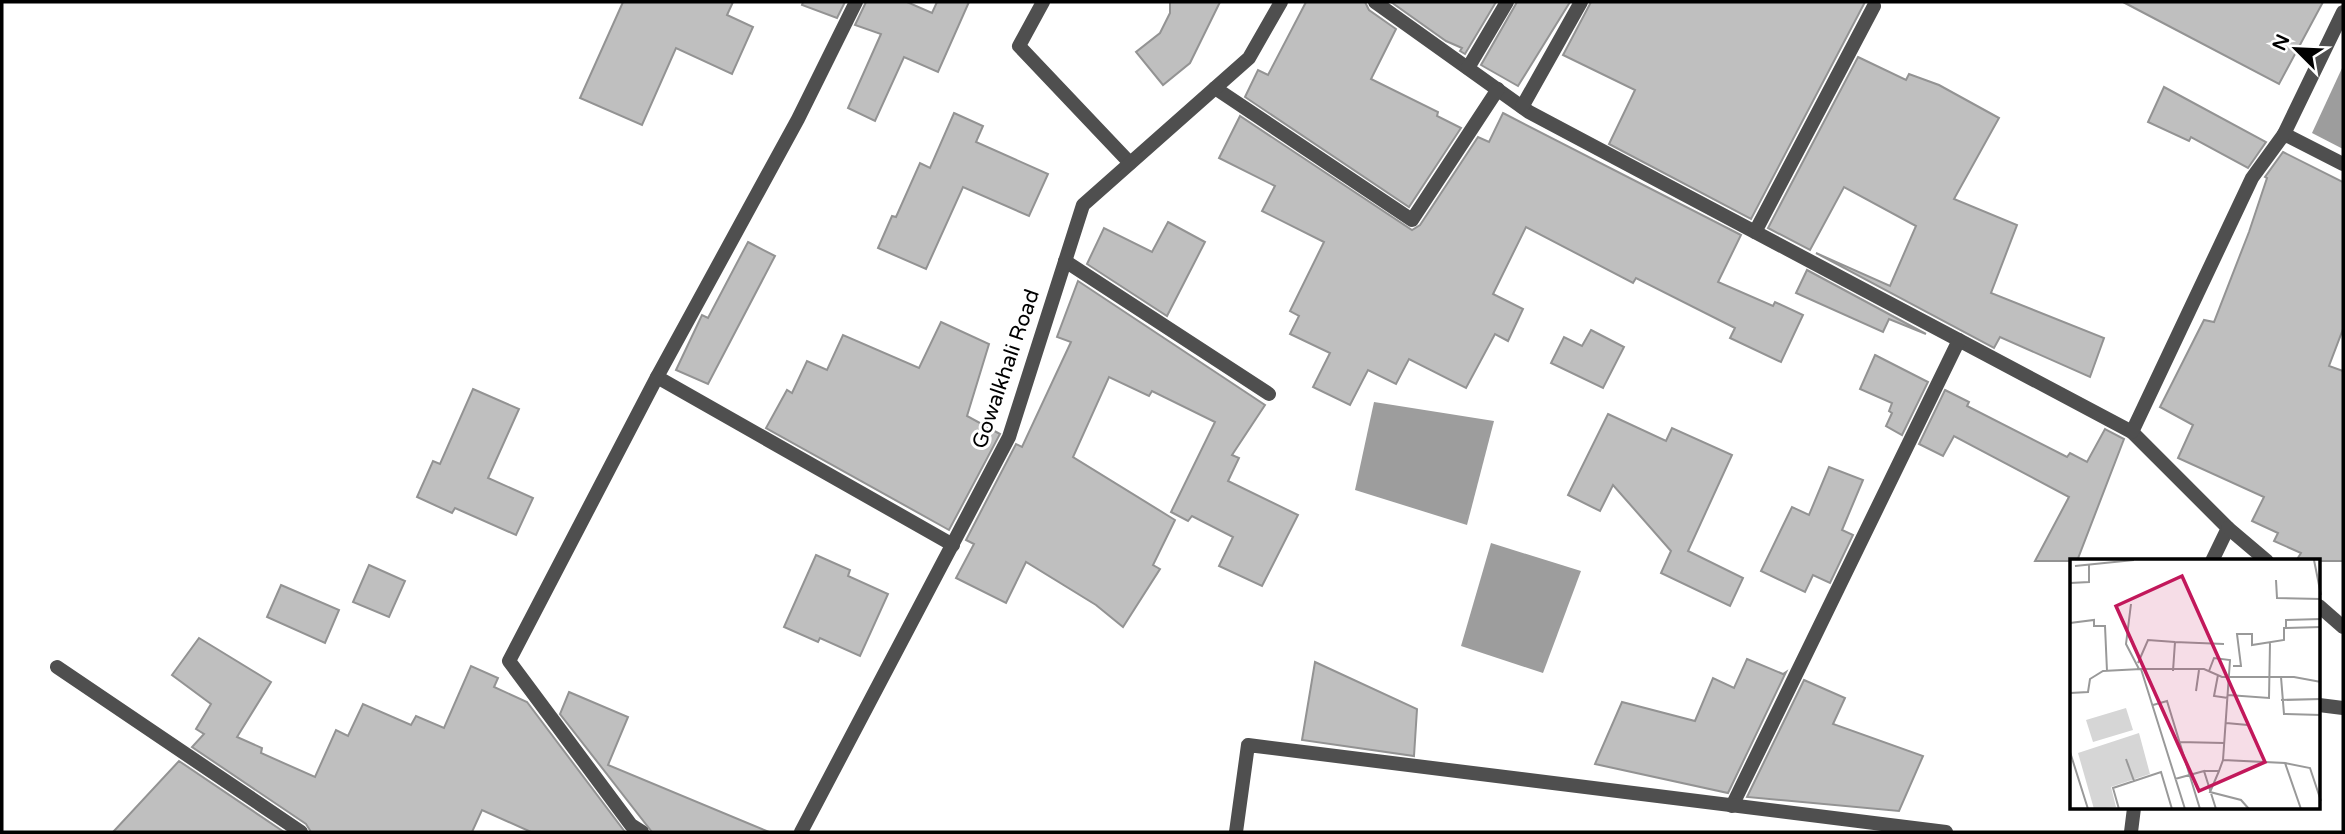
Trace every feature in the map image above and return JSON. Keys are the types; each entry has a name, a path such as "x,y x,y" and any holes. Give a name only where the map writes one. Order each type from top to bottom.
{"street":[{"path":"642,832 631,825 509,660 657,377 798,119 856,2"},
{"path":"1043,2 1018,46 1130,163"},
{"name":"Gowalkhali Road","path":"801,832 1009,437 1083,205 1249,58 1281,2"},
{"path":"1375,2 1522,107 2132,432 2228,528 2265,559"},
{"path":"1468,68 1507,2"},
{"path":"1522,107 1581,2"},
{"path":"1755,232 1874,6"},
{"path":"2132,432 2252,178 2284,134 2343,12"},
{"path":"1215,88 1412,220 1498,89"},
{"path":"2284,134 2343,164"},
{"path":"1065,261 1269,394"},
{"path":"1732,806 1959,340"},
{"path":"657,377 953,545"},
{"path":"2213,559 2228,528"},
{"path":"2320,607 2343,627"},
{"path":"57,667 301,832"},
{"path":"2320,705 2343,708"},
{"path":"1236,832 1248,746 1946,832"},
{"path":"2131,832 2134,810"}],"shaded area":[{"path":"2343,66 2343,149 2312,133"},
{"path":"1374,402 1494,421 1467,525 1355,490"},
{"path":"1491,543 1581,571 1543,673 1461,646"}],"building":[{"path":"623,2 733,2 727,15 753,27 732,74 676,48 642,125 580,98"},
{"path":"803,2 845,2 837,18 802,5"},
{"path":"866,2 907,2 932,13 937,2 969,2 938,72 904,57 875,121 848,108 881,34 855,25"},
{"path":"1170,2 1220,2 1190,63 1163,85 1136,52 1160,33 1170,13"},
{"path":"1306,2 1365,2 1369,10 1396,29 1371,79 1438,112 1437,116 1461,128 1409,207 1245,97 1258,70 1268,75"},
{"path":"1391,2 1496,2 1465,54 1460,51 1462,48 1446,41"},
{"path":"1517,2 1570,2 1518,86 1481,65"},
{"path":"1591,2 1865,2 1751,219 1609,144 1635,90 1563,55"},
{"path":"2123,2 2323,2 2279,84"},
{"path":"1858,57 1906,80 1909,74 1939,85 1999,118 1954,199 2017,225 1991,293 2104,338 2090,377 2000,337 1994,348 1816,253 1890,286 1916,226 1844,187 1810,250 1768,228"},
{"path":"2164,87 2266,142 2248,168 2191,137 2189,141 2148,122"},
{"path":"954,113 983,126 976,142 1048,174 1029,216 963,187 926,269 878,248 892,216 896,217 920,163 930,168"},
{"path":"1503,113 1741,235 1718,282 1773,306 1775,302 1803,315 1781,362 1730,338 1735,328 1636,278 1633,283 1526,227 1493,294 1523,309 1508,341 1495,334 1466,388 1409,359 1396,384 1368,370 1350,405 1313,387 1330,353 1290,334 1299,316 1290,311 1324,242 1262,211 1275,186 1219,158 1240,116 1412,230 1420,225 1478,137 1489,142"},
{"path":"2283,152 2343,182 2343,329 2329,366 2343,371 2343,561 2297,559 2301,553 2274,541 2278,533 2252,521 2264,497 2178,458 2193,425 2160,407 2204,320 2214,322 2249,232 2267,178 2265,177"},
{"path":"1168,222 1205,242 1167,316 1087,264 1104,228 1152,252"},
{"path":"748,242 775,256 708,384 676,370 702,315 708,318"},
{"path":"1807,270 1926,334 1889,319 1883,332 1796,293"},
{"path":"1078,281 1265,405 1232,455 1239,458 1228,481 1298,515 1262,586 1219,566 1233,537 1192,516 1188,521 1171,512 1215,422 1152,391 1149,396 1109,377 1073,457 1175,520 1153,565 1160,569 1123,627 1096,605 1026,562 1006,603 956,578 974,544 966,540 1016,444 1022,447 1071,342 1057,337"},
{"path":"941,322 989,344 967,416 1000,434 949,530 766,428 787,390 792,393 807,361 827,370 843,335 919,368"},
{"path":"1591,330 1624,347 1603,388 1551,363 1564,337 1582,346"},
{"path":"1875,355 1928,382 1902,435 1886,426 1892,413 1889,411 1892,403 1860,389"},
{"path":"473,389 519,409 488,478 533,498 516,535 455,508 452,513 417,497 433,461 440,464"},
{"path":"1945,390 1969,402 1967,406 2067,457 2070,453 2087,462 2105,429 2124,439 2078,559 2070,561 2035,561 2069,497 1954,436 1943,456 1919,444"},
{"path":"1608,414 1666,441 1672,428 1732,455 1688,551 1743,578 1730,606 1661,573 1671,551 1613,485 1600,511 1568,495"},
{"path":"1829,467 1863,480 1842,530 1853,535 1830,583 1813,575 1805,592 1761,571 1792,507 1809,515"},
{"path":"816,555 850,570 848,576 888,594 860,656 820,638 818,642 784,627"},
{"path":"369,565 405,581 389,617 353,602"},
{"path":"281,585 339,610 325,643 267,617"},
{"path":"199,638 271,682 237,737 262,748 261,753 315,777 336,730 348,736 363,704 411,725 416,716 444,728 471,666 498,678 494,687 527,702 625,832 531,832 482,810 472,832 311,832 306,824 192,747 204,734 196,729 211,704 172,675"},
{"path":"1747,659 1783,674 1786,672 1728,793 1595,764 1622,702 1695,721 1713,678 1734,688"},
{"path":"1315,662 1417,709 1414,756 1302,740"},
{"path":"1804,680 1845,698 1833,724 1923,756 1899,811 1747,797"},
{"path":"569,692 628,717 608,765 769,832 652,832 560,714"},
{"path":"179,761 284,832 113,832"}]}
